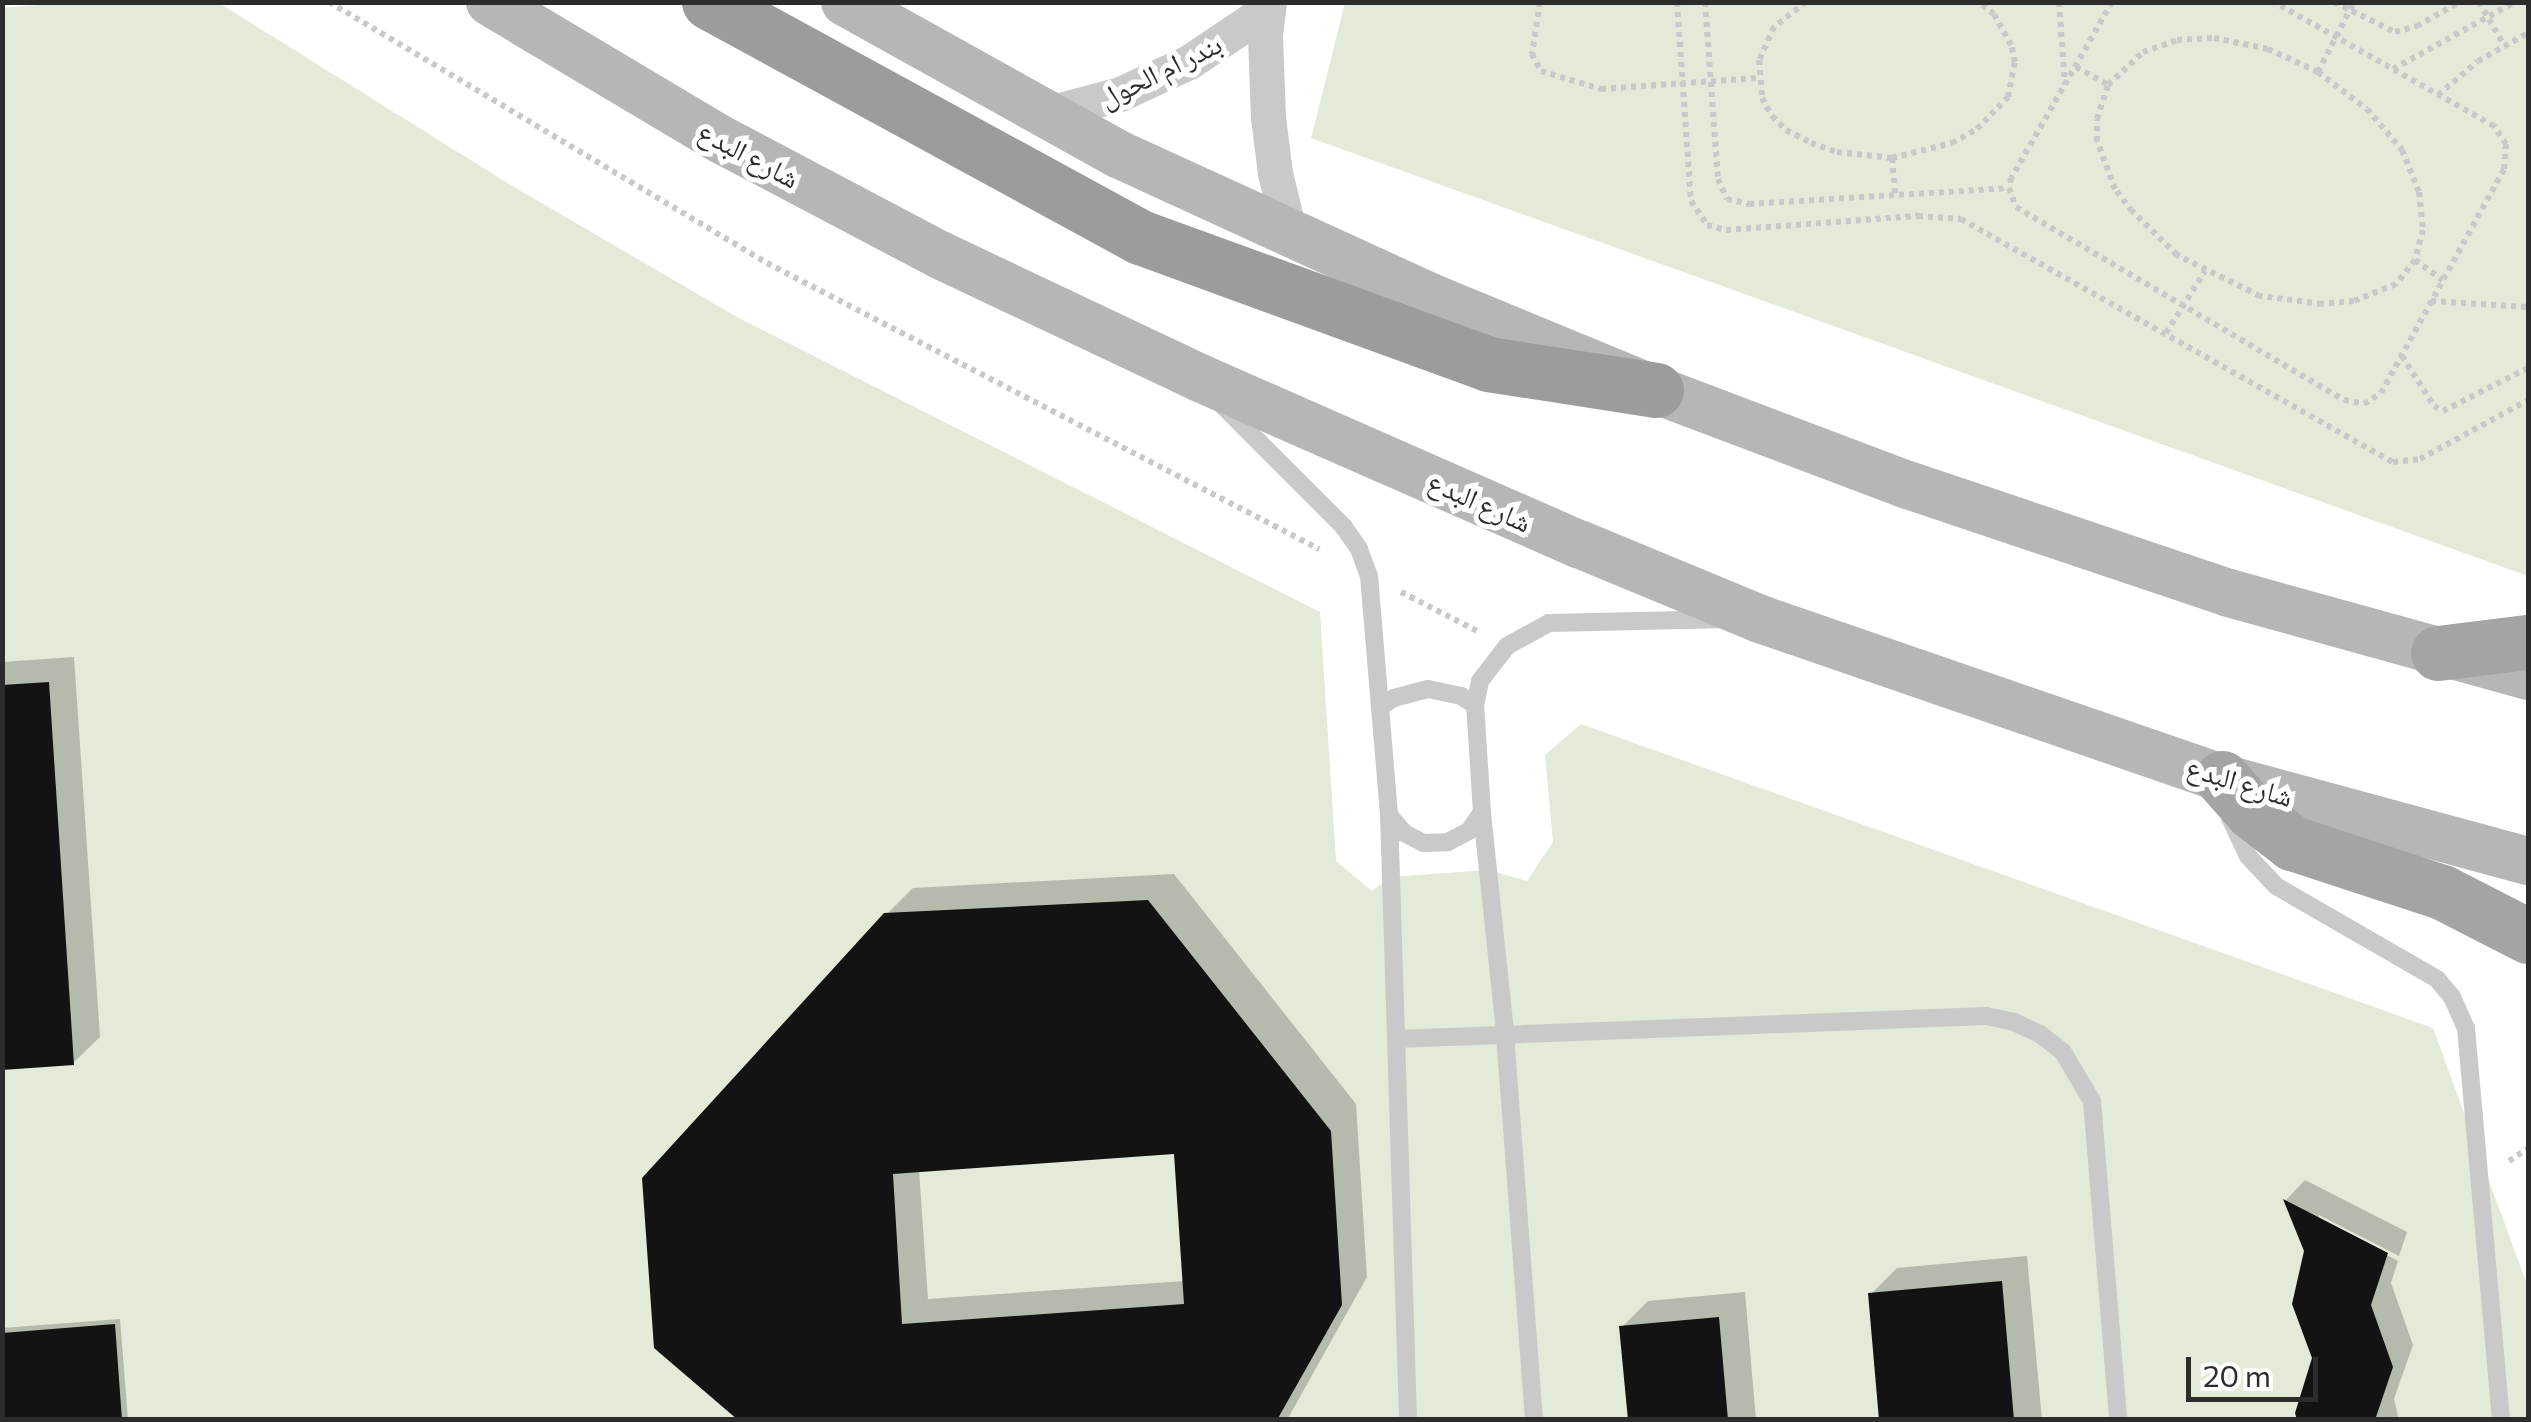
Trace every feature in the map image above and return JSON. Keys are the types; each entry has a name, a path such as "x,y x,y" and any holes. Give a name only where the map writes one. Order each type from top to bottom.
{"highway":[{"path":"709,2 1140,237 1488,364 1656,390"}],"main road":[{"name":"شارع البدع","path":"490,2 570,53 940,255 1200,378 1760,619 2222,778 2528,862"},
{"path":"844,2 1118,154 1430,298 1656,390 1926,492 2229,593 2528,676"},
{"path":"2438,653 2528,642"},
{"path":"2222,778 2252,812 2292,843 2442,892 2528,936"}],"street":[{"name":"بندر ام الحول","path":"1044,114 1120,94 1190,62 1268,6"},
{"name":"بندر ام الحول","path":"1268,6 1268,117 1275,173 1289,231"}],"lane":[{"path":"1200,378 1222,406 1312,490 1360,549 1373,600 1389,814 1408,1420"},
{"path":"1534,1420 1505,1032 1482,812 1475,705 1480,682 1506,646 1549,623 1760,619"},
{"path":"1380,707 1394,698 1428,689 1461,696 1475,705"},
{"path":"2222,778 2231,820 2248,856 2276,886 2436,979 2452,997 2466,1028 2502,1420"},
{"path":"1389,814 1404,832 1424,842 1448,842 1468,832 1482,812"},
{"path":"1396,1039 1986,1016 2040,1034 2062,1052 2092,1101 2118,1420"}],"path":[{"path":"330,2 767,263 1271,525"},
{"path":"1540,2 1532,54 1541,71 1602,89 1758,78"},
{"path":"1677,2 1690,201 1707,225 1726,230 1918,216 1961,219 2393,462 2420,458 2528,400"},
{"path":"1705,2 1718,178 1727,200 1749,204 2009,188"},
{"path":"1806,2 1774,27 1764,42 1758,78 1772,116 1786,130 1837,152 1892,158 1952,143 1987,120 2008,96 2015,62 2011,44 2004,28 1983,4"},
{"path":"2059,2 2065,85"},
{"path":"2009,188 2112,2"},
{"path":"2009,188 2024,214 2354,404 2373,400 2381,393 2508,156 2506,144 2494,126 2274,2"},
{"path":"2334,2 2395,32 2460,2"},
{"path":"2318,72 2354,2"},
{"path":"2479,2 2504,45"},
{"path":"2392,69 2515,2"},
{"path":"2438,95 2504,45 2528,33"},
{"path":"2195,38 2268,49 2318,72 2367,109 2407,160 2423,215 2415,260 2407,274 2384,292 2322,304 2260,296 2204,271 2152,235 2115,189 2097,141 2097,118 2108,86 2143,52 2195,38"},
{"path":"2076,67 2108,86"},
{"path":"1892,158 1895,195"},
{"path":"2415,260 2443,280"},
{"path":"2166,333 2204,271"},
{"path":"2430,302 2528,307"},
{"path":"2402,354 2434,406 2443,411 2528,368"}],"green space":[{"path":"63,3 219,3 509,184 737,317 1320,612 1336,861 1372,891 1390,877 1488,870 1527,881 1553,842 1545,755 1581,724 2433,1028 2528,1287 2528,1419 3,1419 2,8"},
{"path":"1345,3 2528,3 2528,576 1311,138"}],"building":[{"path":"49,682 74,1065 2,1070 2,685"},
{"path":"1148,900 1331,1131 1342,1305 1277,1420 738,1420 654,1348 642,1178 884,913","holes":["1174,1154 1184,1304 902,1324 893,1174"]},
{"path":"2283,1199 2388,1253 2371,1305 2393,1367 2375,1420 2297,1420 2295,1413 2312,1358 2292,1304 2304,1251"},
{"path":"2002,1281 2014,1420 1879,1420 1868,1293"},
{"path":"1719,1317 1728,1420 1628,1420 1619,1326"},
{"path":"115,1324 122,1420 2,1420 2,1333"}]}
